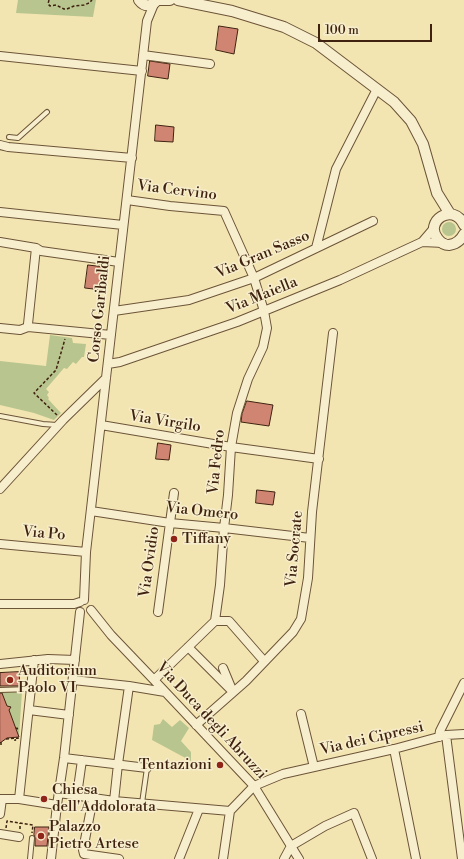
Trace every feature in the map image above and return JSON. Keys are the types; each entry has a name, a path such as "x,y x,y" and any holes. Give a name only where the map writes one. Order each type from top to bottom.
{"street":[{"path":"140,2 148,6 156,1 170,0"},
{"path":"178,0 232,11 284,27 316,43 394,102 411,121 423,144 437,193 435,236 440,242 464,248"},
{"name":"Corso Garibaldi","path":"82,601 86,552 147,21 156,1"},
{"name":"Corso Garibaldi","path":"140,2 147,21"},
{"path":"143,55 210,64"},
{"path":"0,56 142,71"},
{"path":"316,248 336,169 377,89"},
{"path":"0,145 8,147 132,158"},
{"path":"437,193 459,217 464,225"},
{"name":"Via Cervino","path":"127,200 224,211"},
{"name":"Via Fedro","path":"216,622 231,447 237,413 248,379 263,347 267,328 264,311 254,278 224,211"},
{"path":"0,212 124,225"},
{"path":"435,224 440,217 445,214 456,214"},
{"name":"Via Gran Sasso","path":"114,312 189,300 254,278 373,221"},
{"name":"Via Maiella","path":"108,364 120,362 237,322 340,280 422,242 435,224"},
{"path":"446,244 454,244 458,242 462,239 464,234"},
{"path":"0,242 119,262"},
{"name":"Via Maiella","path":"422,242 446,244"},
{"path":"28,327 36,248"},
{"path":"0,328 20,330 28,327 111,336"},
{"name":"Via Socrate","path":"196,725 264,662 292,632 301,619 308,578 312,512 333,333"},
{"path":"0,490 61,423 106,378"},
{"name":"Via Virgilo","path":"101,425 231,447 319,459"},
{"name":"Via Ovidio","path":"158,612 174,493"},
{"name":"Via Omero","path":"91,511 170,522 310,538"},
{"name":"Via Po","path":"0,544 86,552"},
{"path":"51,859 73,680 80,612 78,606 82,601"},
{"path":"0,604 74,604 82,601 90,602 91,610 86,613 80,612"},
{"name":"Via Duca degli Abruzzi","path":"91,610 111,635 254,786 299,859"},
{"path":"154,680 216,622 229,621 264,662"},
{"path":"188,647 233,692"},
{"path":"0,664 48,659 75,660"},
{"path":"19,799 34,660"},
{"path":"223,668 233,692"},
{"path":"73,680 129,686 165,692"},
{"name":"Via dei Cipressi","path":"254,786 283,774 394,749 443,736 440,731 464,682"},
{"path":"114,801 129,686"},
{"path":"29,710 69,715"},
{"path":"301,714 314,767"},
{"path":"462,859 443,736 464,734"},
{"path":"394,749 416,859"},
{"path":"64,758 147,768"},
{"path":"77,796 82,760"},
{"path":"223,859 230,811 254,786"},
{"path":"58,793 142,804 230,811"},
{"path":"92,798 83,850 84,854 119,859"},
{"path":"0,814 1,799 19,799 57,805"},
{"path":"179,859 199,809"},
{"path":"284,859 292,846 325,826 354,813 372,859"},
{"path":"0,834 19,837"}],"lane":[{"path":"9,137 18,138 47,112"},
{"path":"0,416 43,424 61,423"},
{"path":"0,690 31,689"},
{"path":"142,804 147,768"},
{"path":"30,859 32,838"}],"path":[{"path":"49,0 48,4 50,6 56,5 67,9 74,6 84,5 92,0"},
{"path":"61,423 34,393 56,370 67,331"},
{"path":"6,739 18,738 15,740"},
{"path":"7,822 33,825 32,838"}],"green space":[{"path":"18,0 96,0 93,17 16,13"},
{"path":"446,222 452,222 456,226 456,232 452,236 446,236 442,232 442,226"},
{"path":"50,335 72,338 73,343 86,344 84,357 82,357 76,364 73,362 67,369 64,368 46,389 49,392 47,395 49,398 48,399 61,413 54,420 34,413 0,405 0,361 46,366"},
{"path":"0,691 22,691 19,737 3,695 0,701"},
{"path":"163,719 172,727 180,720 189,728 181,741 191,752 191,761 152,740 154,725 160,724"}],"building":[{"path":"219,26 238,29 234,54 216,50"},
{"path":"150,61 170,64 168,79 148,76"},
{"path":"156,125 174,127 173,142 155,141"},
{"path":"88,265 105,267 102,290 85,288"},
{"path":"247,401 273,405 269,426 241,422 242,414"},
{"path":"158,443 171,445 169,460 156,459"},
{"path":"257,490 275,492 273,505 256,503"},
{"name":"Auditorium Paolo VI","path":"19,672 20,686 0,686 0,673"},
{"path":"0,693 2,693 7,706 11,707 9,710 19,737 7,738 0,743"},
{"name":"Palazzo Pietro Artese","path":"35,827 49,827 47,846 35,846"}],"place":[{"name":"Tiffany","path":"174,539"},
{"name":"Auditorium Paolo VI","path":"10,680"},
{"name":"Tentazioni","path":"220,765"},
{"name":"Chiesa dell'Addolorata","path":"44,799"},
{"name":"Palazzo Pietro Artese","path":"41,836"}]}
